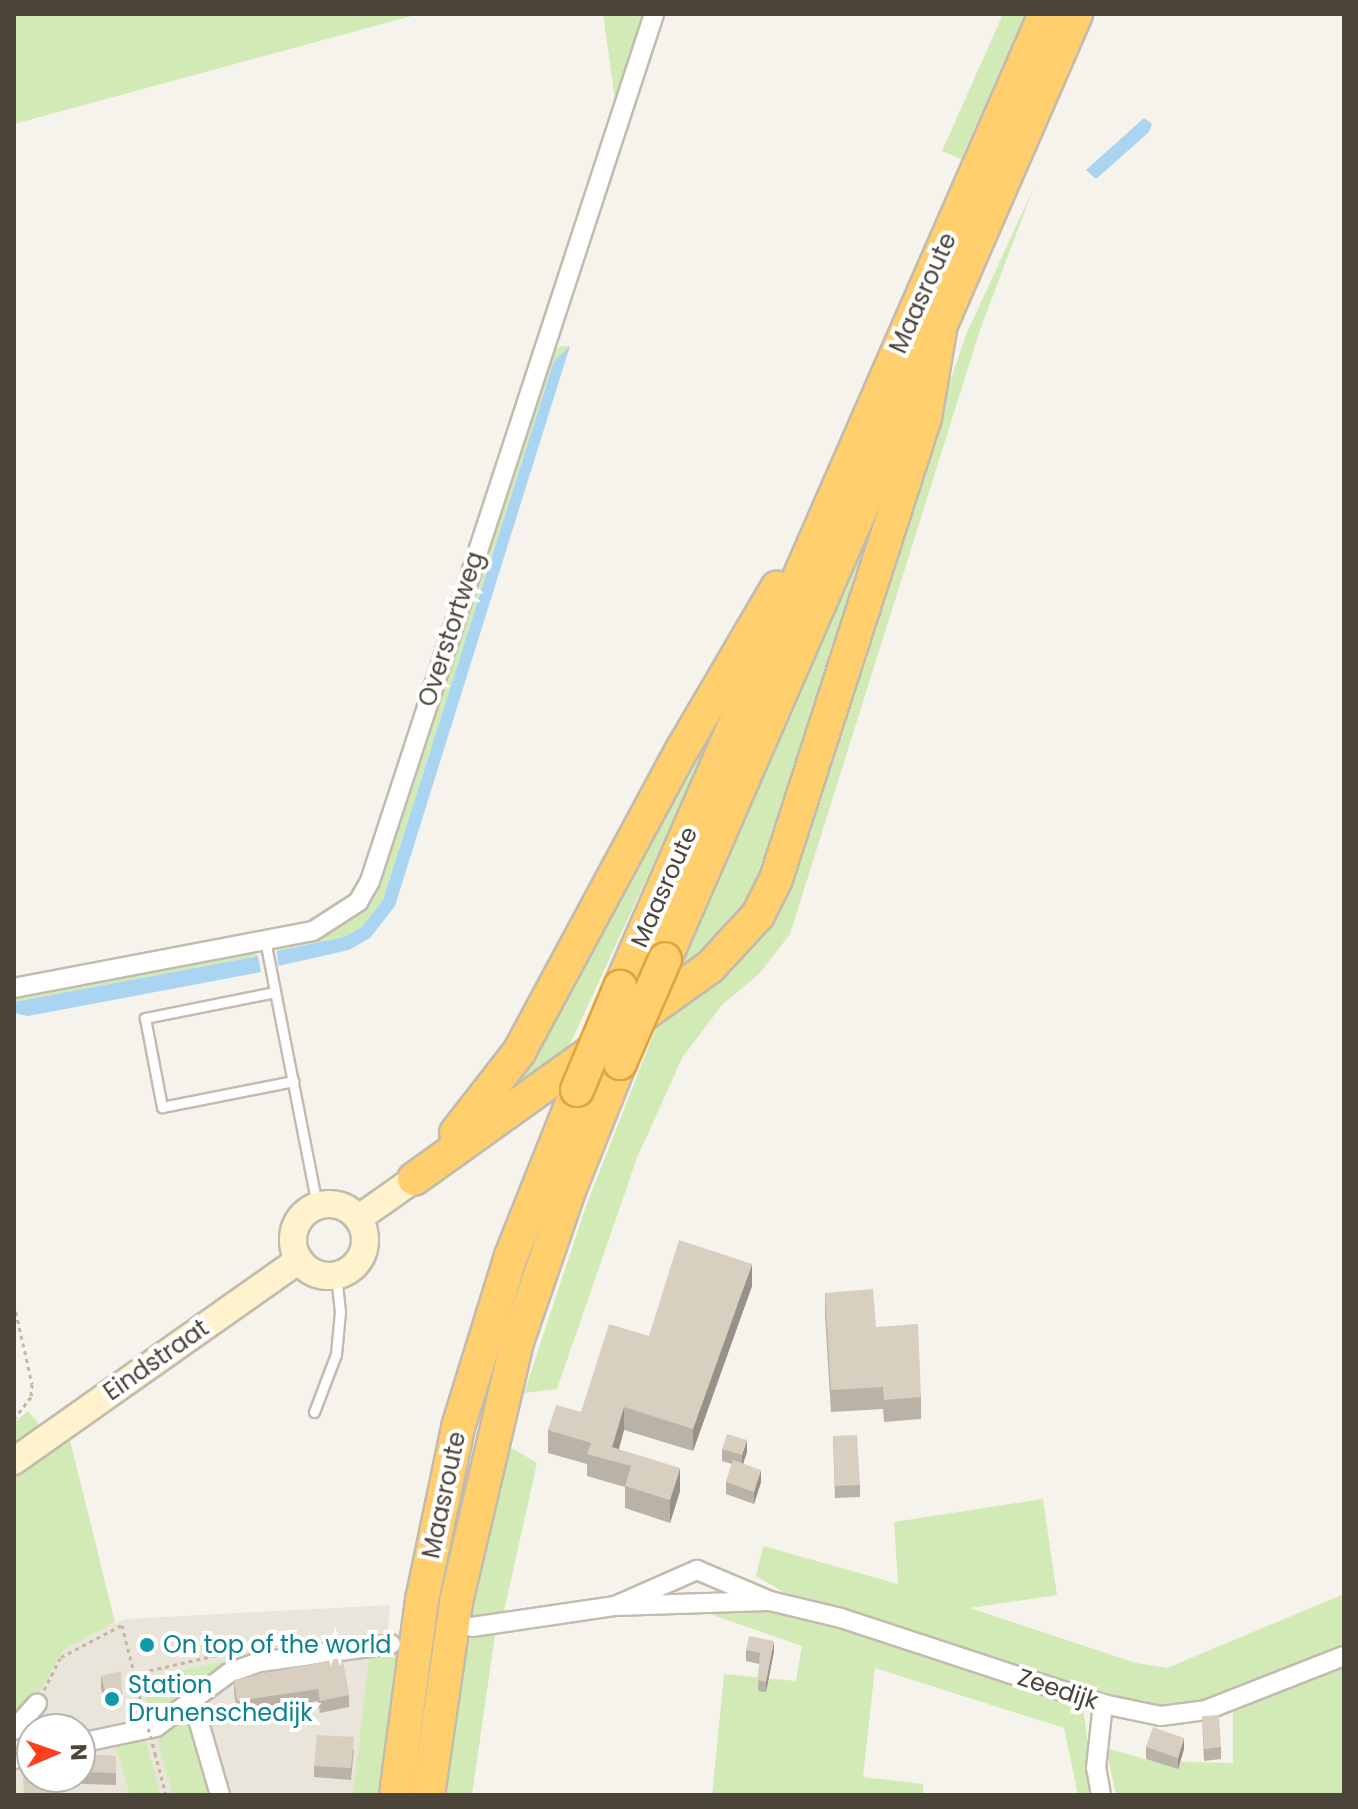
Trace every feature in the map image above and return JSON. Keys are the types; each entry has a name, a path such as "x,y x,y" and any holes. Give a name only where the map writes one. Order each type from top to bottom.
{"highway":[{"name":"Maasroute","path":"396,1795 422,1600 458,1427 511,1256 620,987 1045,14"},
{"name":"Maasroute","path":"428,1795 456,1602 514,1355 570,1188 620,1063 1076,14"},
{"path":"414,1179 710,967 762,908 776,879 925,418 940,330"},
{"path":"414,1179 486,1101 519,1052 736,654 822,523"}],"main road":[{"path":"359,1218 414,1179"},
{"path":"317,1205 340,1205 359,1218 366,1243 362,1255 336,1275 319,1275 299,1260 292,1235 305,1211 317,1205"},
{"name":"Eindstraat","path":"14,1461 299,1260"}],"street":[{"name":"Overstortweg","path":"14,988 313,931 358,902 370,881 628,81 654,14"},
{"name":"Zeedijk","path":"615,1606 697,1570 770,1601 841,1618 1141,1714 1180,1715 1223,1704 1344,1656"},
{"name":"Zeedijk","path":"472,1627 615,1606 770,1601"},
{"path":"96,1740 156,1727 229,1673 260,1662 391,1644"},
{"path":"193,1702 220,1795"},
{"path":"14,1730 37,1704"},
{"path":"1101,1795 1096,1768 1103,1704"}],"lane":[{"path":"265,940 317,1205"},
{"path":"275,992 145,1018 162,1107 293,1081"},
{"path":"314,1412 337,1342 336,1275"}],"path":[{"path":"14,1304 32,1384 31,1397 14,1419"},
{"path":"37,1704 61,1657 122,1625 166,1795"},
{"path":"134,1674 256,1646"}],"shaded area":[{"path":"390,1605 375,1795 14,1795 14,1661 126,1619"}],"green space":[{"path":"14,14 419,14 14,124"},
{"path":"603,14 644,14 615,99"},
{"path":"1003,14 1025,14 961,159 942,151"},
{"path":"1034,187 980,330 790,934 760,973 722,1005 682,1058 637,1158 557,1389 524,1393 586,1206 665,1005 730,958 897,534 966,335"},
{"path":"561,346 570,346 554,361 383,900 362,927 344,937 277,951 278,942 319,934 348,920 369,900 549,353"},
{"path":"904,451 773,864 724,938 681,967"},
{"path":"728,702 559,1068 448,1152 624,870"},
{"path":"251,948 258,956 14,1002 14,994"},
{"path":"28,1411 42,1428 14,1448 14,1423"},
{"path":"68,1432 115,1622 63,1650 36,1698 22,1713 16,1713 14,1721 14,1472"},
{"path":"510,1447 537,1463 504,1611 468,1619"},
{"path":"1043,1499 1057,1595 970,1608 1136,1663 1167,1668 1344,1594 1344,1646 1194,1703 1138,1708 790,1596 756,1576 763,1546 898,1584 894,1522"},
{"path":"783,1610 1083,1708 1095,1795 1078,1795 1064,1728 875,1668 863,1777 923,1784 923,1795 712,1795 724,1674 796,1681 802,1646 701,1611"},
{"path":"496,1628 472,1795 444,1795 465,1637"},
{"path":"401,1653 382,1795 353,1795 369,1657"},
{"path":"254,1655 151,1720 143,1686 146,1678"},
{"path":"1344,1664 1344,1795 1116,1795 1106,1748 1152,1761 1233,1763 1233,1707"},
{"path":"180,1722 193,1727 213,1795 173,1795 155,1733"},
{"path":"144,1736 161,1795 130,1795 114,1742"}],"water":[{"path":"1144,118 1152,124 1149,132 1096,179 1086,170"},
{"path":"570,346 395,906 370,938 349,950 278,966 277,951 344,937 362,927 383,900 554,361"},
{"path":"258,956 261,972 28,1016 14,1013 14,1002"}],"building":[{"path":"679,1240 752,1264 693,1429 624,1407 612,1447 680,1468 670,1500 625,1486 631,1466 587,1454 591,1443 548,1430 556,1405 581,1412 609,1324 649,1336"},
{"path":"873,1289 876,1327 918,1324 921,1397 884,1400 883,1387 831,1390 825,1293"},
{"path":"727,1434 747,1440 742,1455 722,1449"},
{"path":"857,1435 860,1485 835,1486 833,1436"},
{"path":"733,1460 761,1470 754,1492 726,1482"},
{"path":"749,1636 774,1641 766,1682 758,1680 760,1653 746,1650"},
{"path":"342,1658 349,1695 320,1701 318,1689 237,1701 234,1680"},
{"path":"121,1671 122,1692 106,1696 101,1676"},
{"path":"1219,1715 1221,1747 1204,1749 1202,1716"},
{"path":"1153,1727 1184,1738 1178,1758 1146,1747"},
{"path":"317,1735 354,1737 351,1768 314,1766"},
{"path":"96,1755 116,1756 116,1773 96,1772"},
{"path":"24,1793 52,1793 52,1795"}],"place":[{"name":"On top of the world","path":"147,1645"},
{"name":"Station Drunenschedijk","path":"112,1699"}]}
